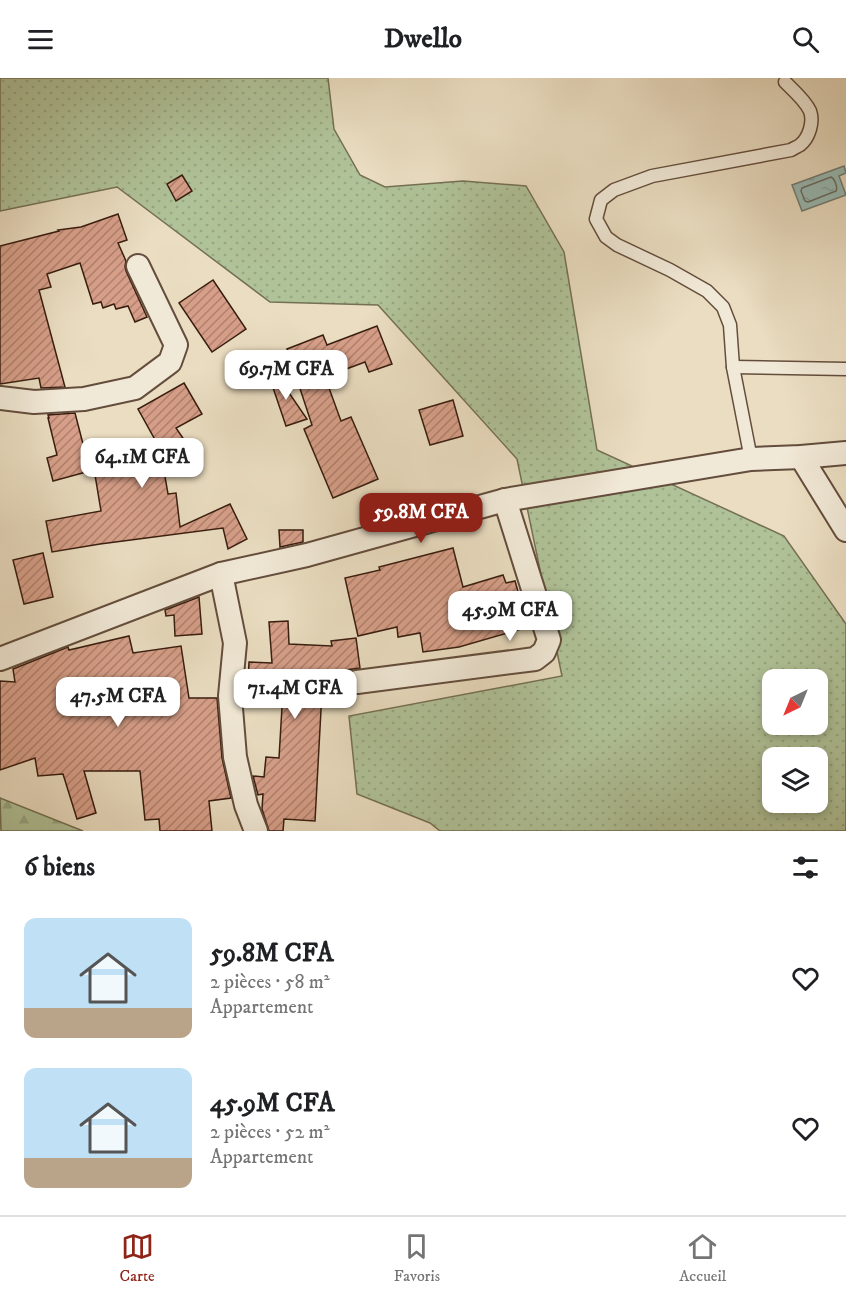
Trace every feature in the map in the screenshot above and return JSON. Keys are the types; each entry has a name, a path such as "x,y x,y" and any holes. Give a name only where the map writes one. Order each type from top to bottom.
{"street":[{"path":"0,398 34,402 84,399 135,388 170,362 176,345 138,266"},
{"path":"0,659 221,574 307,555 505,500 751,459 846,453"},
{"path":"801,457 846,530"},
{"path":"357,682 535,659 544,652 549,640 505,500"},
{"path":"221,574 235,643 230,696 235,758 246,805 256,831"}],"lane":[{"path":"751,459 732,368 730,325 723,306 707,291 670,270 617,245 606,237 596,219 602,200 614,190 652,176 791,150 801,145 811,127 811,112 785,82"},
{"path":"732,368 846,369"}],"green space":[{"path":"0,78 328,78 334,129 360,175 385,187 463,181 526,186 564,252 597,450 784,536 846,624 846,831 440,831 430,823 357,794 349,716 562,676 517,459 378,305 270,302 117,187 0,211"},
{"path":"0,798 83,831 1,831"}],"water":[{"path":"844,166 846,173 839,176 846,195 802,211 792,185"}],"building":[{"path":"182,175 192,191 176,201 167,184"},
{"path":"118,214 127,240 118,243 126,261 126,271 147,317 135,322 128,306 116,309 114,304 103,308 101,302 93,304 80,263 47,274 51,287 39,290 65,387 41,388 39,378 0,384 0,246 58,230 81,227"},
{"path":"213,280 246,329 212,352 179,303"},
{"path":"377,326 392,364 369,372 365,362 325,377 341,421 351,417 378,479 333,498 304,429 312,425 287,349 323,335 327,345"},
{"path":"272,368 307,419 286,426 267,370"},
{"path":"184,383 202,414 176,428 185,441 164,454 160,448 168,494 176,493 180,527 230,504 247,539 228,549 223,528 52,552 46,521 101,511 92,457 159,447 138,409"},
{"path":"453,400 463,436 430,445 419,410"},
{"path":"75,413 90,471 53,481 47,458 57,455 48,415"},
{"path":"279,530 303,530 303,542 280,547"},
{"path":"453,548 463,587 503,575 506,583 515,581 528,627 459,647 423,652 420,633 398,637 397,627 358,636 345,578"},
{"path":"43,553 53,597 24,604 13,560"},
{"path":"199,597 202,634 175,636 174,615 166,616 165,610"},
{"path":"288,621 289,644 332,646 331,641 356,638 360,668 323,673 315,821 284,819 283,831 269,831 262,809 263,794 258,795 253,776 264,777 266,757 279,758 282,707 247,705 249,662 272,663 269,622"},
{"path":"129,636 133,653 181,646 189,698 217,698 222,758 231,798 209,801 212,831 160,831 159,819 145,820 140,771 84,771 96,813 77,819 63,774 38,776 35,758 0,770 0,681 15,682 13,669 68,647 69,650"}]}
